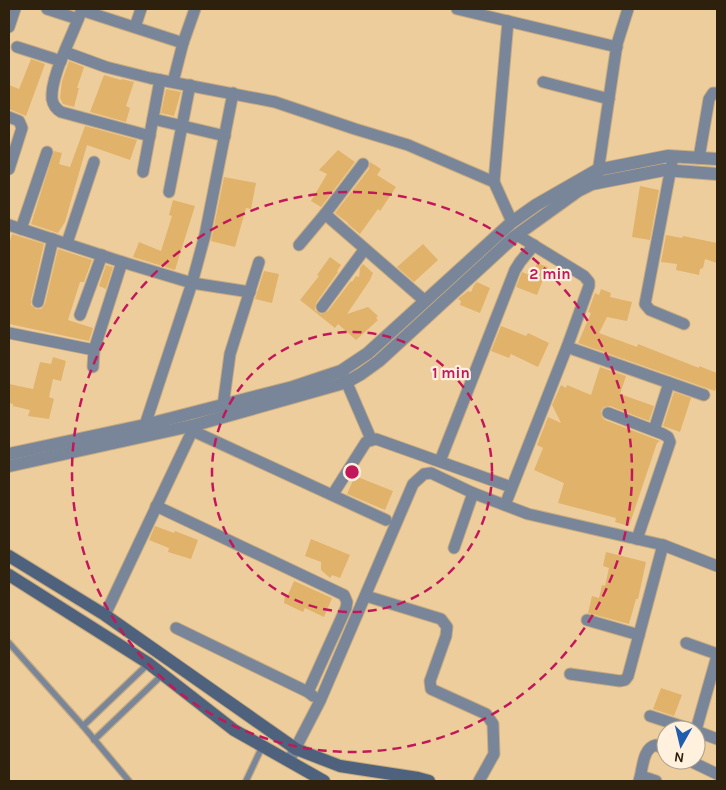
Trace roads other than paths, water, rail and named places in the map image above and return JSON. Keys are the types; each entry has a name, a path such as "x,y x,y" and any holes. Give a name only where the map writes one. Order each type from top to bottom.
{"main road":[{"path":"9,556 104,615 296,749 340,766 429,781"},
{"path":"9,575 148,663 234,730 324,781"}],"street":[{"path":"9,27 15,9"},
{"path":"47,9 80,13 135,27 183,43"},
{"path":"135,27 141,9"},
{"path":"173,82 183,43 195,9"},
{"path":"457,9 486,12 508,21 617,47"},
{"path":"597,177 617,47 628,9"},
{"path":"80,13 63,57 53,89 52,102 61,112 150,136"},
{"path":"508,21 494,182 512,222"},
{"path":"17,47 160,80 275,102 408,145 494,182"},
{"path":"143,172 160,80"},
{"path":"543,82 609,99"},
{"path":"169,192 190,85"},
{"path":"145,425 192,283 205,236 233,93"},
{"path":"699,158 709,99 713,93 717,93"},
{"path":"9,117 19,121 22,128 9,169"},
{"path":"153,119 225,136"},
{"path":"47,152 12,226 192,283 250,292"},
{"path":"9,454 145,425 194,428 344,376 512,222 536,205 597,177 668,156 717,159"},
{"path":"673,157 645,304 650,310 684,324"},
{"path":"67,244 94,162"},
{"path":"298,246 363,164"},
{"path":"9,466 162,427 223,406 293,387 362,374 379,361 517,235 597,177 664,170 717,174"},
{"path":"325,214 364,250 425,301"},
{"path":"505,505 589,286 589,282 584,276 517,235"},
{"path":"38,302 53,239"},
{"path":"440,461 515,270 534,245"},
{"path":"322,307 364,250"},
{"path":"80,315 102,255"},
{"path":"93,367 94,350 122,262"},
{"path":"223,406 230,354 259,262"},
{"path":"10,338 94,350"},
{"path":"567,347 704,395"},
{"path":"344,376 371,439"},
{"path":"654,430 669,383"},
{"path":"608,413 668,437 669,446 637,539"},
{"path":"194,428 386,520"},
{"path":"104,615 194,428"},
{"path":"333,494 366,442 371,439 383,440 511,488"},
{"path":"288,762 320,702 413,484 424,474 431,474 473,493 528,514 663,545 717,566"},
{"path":"454,548 473,493"},
{"path":"156,506 344,596 347,602 346,608 308,692"},
{"path":"570,674 620,681 625,680 630,672 663,545"},
{"path":"366,596 441,619 447,627 446,636 430,681 430,689 486,714 493,724 494,754 479,781"},
{"path":"587,620 639,635"},
{"path":"176,628 308,692 320,702"},
{"path":"686,643 717,655 698,720"},
{"path":"650,716 663,720"},
{"path":"656,745 648,748 640,778 656,781"}],"lane":[{"path":"9,643 129,781"},
{"path":"83,726 148,663"},
{"path":"94,740 162,675"},
{"path":"246,781 262,746"}]}
